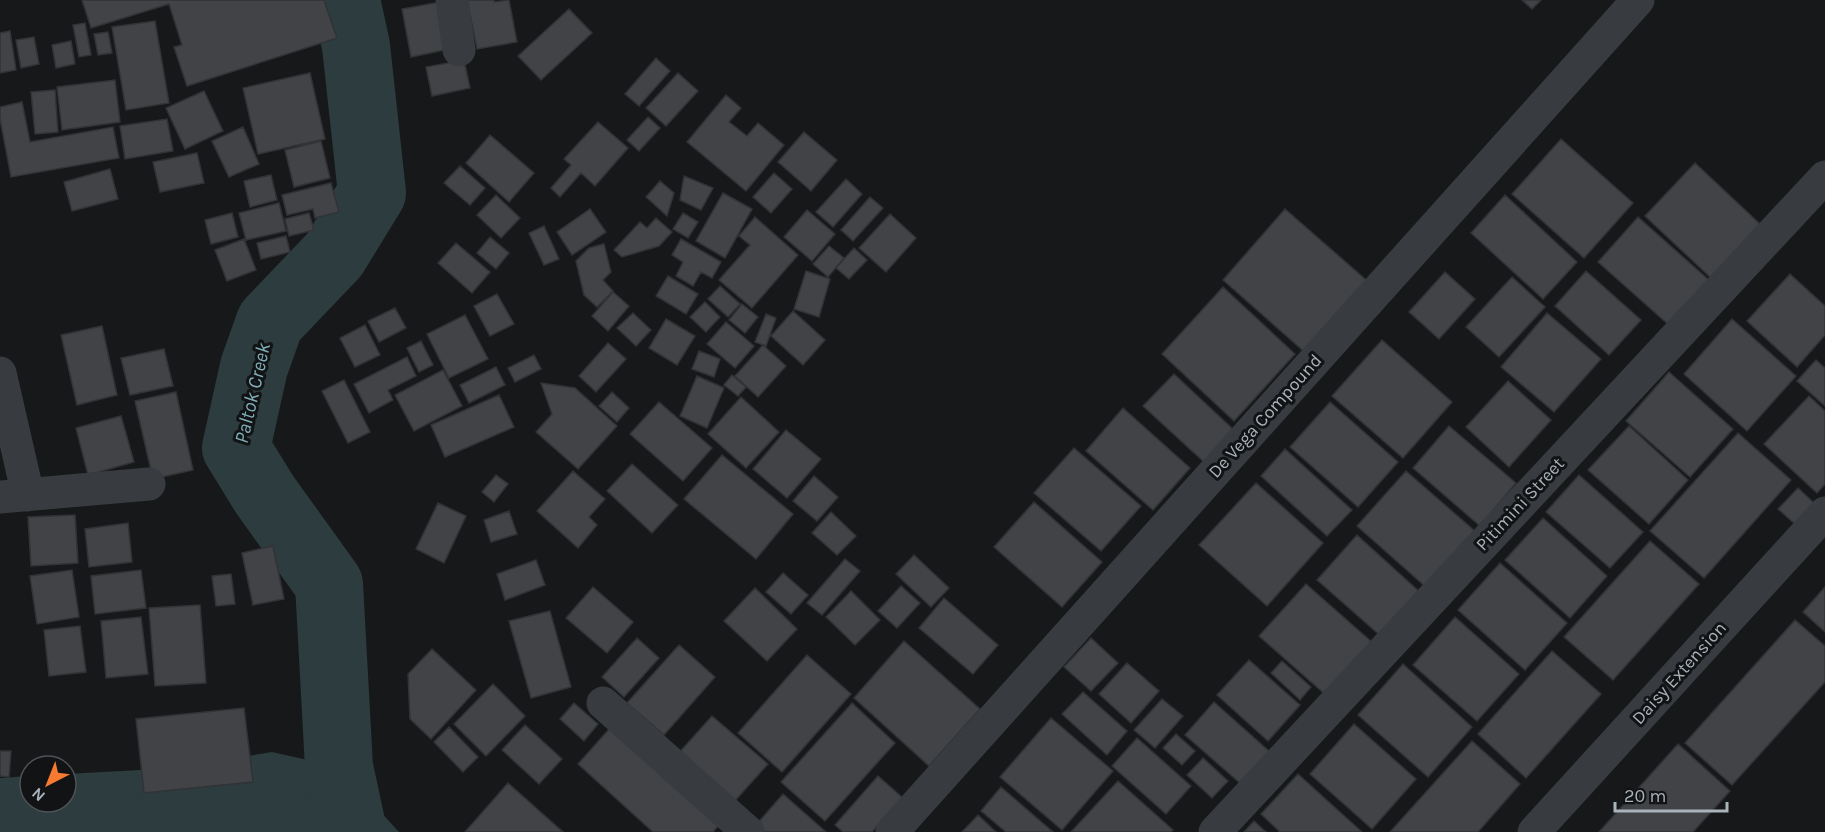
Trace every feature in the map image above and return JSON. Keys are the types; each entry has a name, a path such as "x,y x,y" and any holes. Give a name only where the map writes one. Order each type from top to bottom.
{"street":[{"path":"452,0 459,50"},
{"name":"De Vega Compound","path":"892,832 1638,0"},
{"name":"Pitimini Street","path":"1215,832 1825,177"},
{"path":"0,373 14,496 149,484"},
{"name":"Daisy Extension","path":"1534,832 1825,513"},
{"path":"603,703 748,832"}],"shaded area":[{"path":"272,752 339,767 399,832 265,832 219,825 134,832 0,832 0,778 18,777 18,814 78,814 78,773 177,768"}],"building":[{"path":"82,0 324,0 337,38 187,86 174,47 182,45 169,4 91,28"},
{"path":"467,0 494,0 494,2 509,0 517,42 477,49"},
{"path":"1522,0 1541,0 1532,9"},
{"path":"445,1 454,48 411,57 402,9"},
{"path":"569,9 592,33 541,80 518,56"},
{"path":"155,21 169,103 126,110 112,27"},
{"path":"85,23 91,55 79,57 73,25"},
{"path":"10,31 16,70 0,73 0,33"},
{"path":"108,32 112,53 98,55 94,34"},
{"path":"34,37 39,64 21,68 16,40"},
{"path":"71,41 75,64 56,68 52,45"},
{"path":"656,58 670,71 639,106 625,94"},
{"path":"464,60 470,88 432,96 426,67"},
{"path":"310,73 325,139 258,154 243,88"},
{"path":"678,73 698,91 666,126 646,108"},
{"path":"115,80 120,122 62,130 57,87"},
{"path":"55,90 58,132 35,134 31,92"},
{"path":"204,91 223,131 185,149 166,108"},
{"path":"726,95 741,108 729,122 747,136 758,123 784,145 746,191 687,142"},
{"path":"22,102 30,142 113,127 119,158 11,177 0,119 0,107"},
{"path":"648,117 660,128 639,151 627,140"},
{"path":"167,119 173,151 125,159 120,126"},
{"path":"598,122 628,148 595,186 581,173 560,197 551,188 571,165 564,159"},
{"path":"243,127 259,164 229,177 212,141"},
{"path":"804,132 837,160 811,191 778,162"},
{"path":"490,135 534,173 509,202 466,163"},
{"path":"1561,139 1633,203 1584,258 1512,194"},
{"path":"321,141 330,178 294,187 285,150"},
{"path":"197,153 204,183 160,192 153,162"},
{"path":"1695,163 1760,224 1711,278 1645,216"},
{"path":"460,166 485,188 470,205 444,183"},
{"path":"110,169 118,199 72,211 64,182"},
{"path":"774,173 792,189 771,213 753,197"},
{"path":"271,175 277,200 250,207 244,181"},
{"path":"684,176 713,188 701,210 680,200"},
{"path":"846,179 862,194 833,227 816,212"},
{"path":"660,181 674,193 667,216 646,197"},
{"path":"331,183 339,212 315,218 313,209 287,215 282,195"},
{"path":"723,193 752,209 725,258 696,241"},
{"path":"496,195 520,218 501,238 477,215"},
{"path":"1505,195 1577,262 1543,299 1471,233"},
{"path":"870,197 883,208 853,241 841,230"},
{"path":"279,203 286,231 246,240 239,213"},
{"path":"590,209 606,232 572,255 557,232"},
{"path":"1285,209 1372,285 1309,356 1223,280"},
{"path":"807,210 835,234 812,261 784,237"},
{"path":"232,213 238,237 211,244 205,220"},
{"path":"309,213 314,230 289,236 285,219"},
{"path":"683,213 698,222 688,238 673,229"},
{"path":"890,214 916,238 886,272 859,248"},
{"path":"755,217 798,255 752,308 719,280 750,245 739,236"},
{"path":"1638,217 1710,281 1670,326 1598,262"},
{"path":"656,218 672,232 659,246 622,257 614,250 640,222 647,228"},
{"path":"544,226 559,259 544,265 529,233"},
{"path":"286,236 290,252 261,259 257,243"},
{"path":"490,237 509,253 496,269 477,253"},
{"path":"244,239 256,270 227,281 215,250"},
{"path":"681,239 721,262 712,278 701,272 693,286 676,276 683,262 672,255"},
{"path":"456,243 490,272 472,293 438,263"},
{"path":"604,244 611,272 603,280 613,291 597,307 584,295 576,261 589,248"},
{"path":"829,246 844,258 828,277 813,264"},
{"path":"854,248 867,260 849,279 836,268"},
{"path":"806,271 830,279 819,317 794,309"},
{"path":"1586,271 1641,320 1609,355 1555,306"},
{"path":"1445,272 1475,299 1439,339 1409,312"},
{"path":"1790,274 1825,306 1825,335 1797,367 1747,321"},
{"path":"668,276 698,294 686,314 656,296"},
{"path":"1512,277 1545,307 1499,357 1466,327"},
{"path":"720,286 740,304 728,317 708,299"},
{"path":"1223,287 1295,354 1234,421 1162,354"},
{"path":"613,292 629,306 608,331 592,316"},
{"path":"497,294 514,324 490,336 474,306"},
{"path":"705,302 720,317 706,332 690,317"},
{"path":"742,304 758,317 745,333 729,320"},
{"path":"395,308 406,328 379,342 368,321"},
{"path":"793,311 825,340 803,365 771,336"},
{"path":"633,313 651,330 636,346 617,328"},
{"path":"1547,313 1601,359 1554,412 1501,367"},
{"path":"766,314 776,318 766,346 755,342"},
{"path":"465,315 488,359 449,378 427,334"},
{"path":"666,319 695,336 677,365 649,348"},
{"path":"1732,319 1796,376 1747,431 1684,374"},
{"path":"726,322 754,346 735,368 707,344"},
{"path":"365,325 380,355 355,367 340,338"},
{"path":"102,326 117,395 77,405 61,335"},
{"path":"1382,340 1452,402 1403,458 1332,396"},
{"path":"421,341 433,365 419,372 407,348"},
{"path":"608,343 626,359 596,392 579,376"},
{"path":"763,345 786,366 758,397 735,376"},
{"path":"164,349 173,386 130,395 121,358"},
{"path":"699,351 720,359 714,377 692,369"},
{"path":"534,355 541,369 515,382 508,368"},
{"path":"407,357 416,376 388,390 393,400 369,413 354,384"},
{"path":"1816,360 1825,368 1825,406 1797,381"},
{"path":"496,367 505,385 469,403 460,385"},
{"path":"443,370 462,406 414,431 395,395"},
{"path":"1669,372 1733,429 1690,477 1626,421"},
{"path":"1174,374 1235,431 1205,463 1143,406"},
{"path":"732,375 746,387 738,396 724,385"},
{"path":"697,376 724,388 707,428 680,416"},
{"path":"344,380 370,432 348,443 322,391"},
{"path":"1508,381 1551,420 1509,467 1466,427"},
{"path":"541,383 575,388 617,426 578,469 536,432 552,414"},
{"path":"176,392 193,470 153,479 135,401"},
{"path":"612,392 629,408 617,422 599,406"},
{"path":"499,395 514,427 445,457 431,425"},
{"path":"1809,396 1825,411 1825,484 1817,493 1764,444"},
{"path":"741,397 779,432 746,468 708,434"},
{"path":"659,402 712,448 683,481 630,434"},
{"path":"1330,402 1398,462 1358,507 1290,447"},
{"path":"1123,408 1190,468 1153,510 1086,451"},
{"path":"121,416 134,462 88,475 76,428"},
{"path":"1449,426 1516,483 1480,526 1413,468"},
{"path":"1629,426 1688,480 1649,524 1588,470"},
{"path":"786,430 821,459 787,498 753,469"},
{"path":"1738,433 1791,480 1704,578 1650,531"},
{"path":"1074,448 1141,506 1101,551 1034,493"},
{"path":"1285,449 1352,510 1327,536 1261,476"},
{"path":"722,455 793,514 756,559 684,499"},
{"path":"632,464 678,505 652,533 607,491"},
{"path":"573,471 605,499 589,517 597,525 578,548 537,511"},
{"path":"1406,471 1476,532 1427,588 1357,526"},
{"path":"496,475 508,484 494,502 482,492"},
{"path":"1579,475 1643,532 1610,568 1546,512"},
{"path":"814,476 838,497 817,521 793,501"},
{"path":"1256,483 1323,543 1267,606 1199,545"},
{"path":"1798,488 1814,503 1795,524 1778,509"},
{"path":"1034,502 1102,562 1062,607 994,547"},
{"path":"438,503 466,516 444,563 416,549"},
{"path":"509,511 517,534 491,542 484,520"},
{"path":"831,512 856,536 837,555 812,533"},
{"path":"75,515 78,563 31,566 28,517"},
{"path":"1543,518 1607,576 1570,618 1505,560"},
{"path":"128,523 132,562 89,567 85,529"},
{"path":"1357,535 1422,594 1383,638 1317,580"},
{"path":"1650,541 1699,584 1613,680 1564,637"},
{"path":"273,546 284,599 253,605 242,553"},
{"path":"914,555 949,588 931,607 896,574"},
{"path":"845,559 860,571 822,615 807,603"},
{"path":"536,560 545,585 505,600 497,574"},
{"path":"1500,563 1567,623 1525,670 1458,610"},
{"path":"72,570 79,617 37,624 30,576"},
{"path":"141,570 146,608 95,614 91,576"},
{"path":"783,573 808,595 791,614 766,592"},
{"path":"231,574 235,604 216,606 212,576"},
{"path":"1306,584 1373,643 1327,696 1259,636"},
{"path":"901,586 920,603 897,628 878,611"},
{"path":"593,587 633,622 607,653 566,618"},
{"path":"1825,587 1825,632 1803,612"},
{"path":"755,588 797,629 767,661 724,621"},
{"path":"851,591 880,620 855,645 826,617"},
{"path":"944,598 998,645 973,674 919,628"},
{"path":"200,605 206,683 155,686 149,608"},
{"path":"550,611 571,687 531,698 509,621"},
{"path":"141,617 148,674 106,678 101,621"},
{"path":"1455,617 1519,674 1477,721 1413,665"},
{"path":"1795,620 1825,646 1825,682 1732,785 1685,743"},
{"path":"80,626 86,672 49,676 44,630"},
{"path":"637,638 659,658 624,697 602,677"},
{"path":"1091,638 1118,663 1091,691 1064,667"},
{"path":"904,641 980,709 929,766 854,698"},
{"path":"679,645 715,677 664,735 627,703"},
{"path":"432,649 476,690 431,739 410,719 408,674"},
{"path":"1552,651 1601,694 1526,778 1478,734"},
{"path":"807,655 851,694 782,772 738,733"},
{"path":"1249,660 1300,705 1268,741 1217,695"},
{"path":"1282,661 1311,687 1300,700 1271,673"},
{"path":"1127,663 1159,691 1131,723 1099,694"},
{"path":"1403,664 1472,727 1428,777 1358,715"},
{"path":"493,684 525,716 486,756 454,724"},
{"path":"1083,692 1127,731 1107,755 1062,714"},
{"path":"1162,699 1183,716 1155,748 1134,730"},
{"path":"1214,702 1269,751 1241,784 1185,735"},
{"path":"574,703 598,724 584,741 560,719"},
{"path":"852,703 895,743 825,821 781,782"},
{"path":"244,708 253,782 144,793 136,719"},
{"path":"712,716 768,764 733,803 677,755"},
{"path":"1051,718 1113,771 1062,830 1000,777"},
{"path":"1354,724 1416,779 1372,829 1310,774"},
{"path":"525,725 562,759 539,784 502,750"},
{"path":"449,727 478,757 463,772 434,742"},
{"path":"610,728 718,826 713,832 653,832 578,764"},
{"path":"1176,734 1195,751 1182,765 1163,748"},
{"path":"1137,738 1191,786 1166,814 1112,766"},
{"path":"1472,741 1520,784 1478,832 1390,832"},
{"path":"1678,744 1730,791 1693,832 1599,832"},
{"path":"0,751 11,751 9,777 0,776"},
{"path":"1203,758 1228,781 1212,798 1187,775"},
{"path":"1298,774 1362,832 1280,832 1261,814"},
{"path":"878,776 903,798 872,832 843,832 835,825"},
{"path":"1118,781 1173,830 1171,832 1071,832"},
{"path":"508,783 563,832 465,832"},
{"path":"1001,787 1053,832 1006,832 981,811"},
{"path":"783,794 826,832 765,832 756,825"},
{"path":"978,815 996,832 962,832"},
{"path":"1254,821 1266,832 1244,832"}],"waterway":[{"name":"Paltok Creek","path":"346,0 356,46 372,193 334,255 270,322 254,367 236,448 265,495 329,584 339,767 353,832"},
{"path":"143,832 177,824 246,817 301,832"}]}
